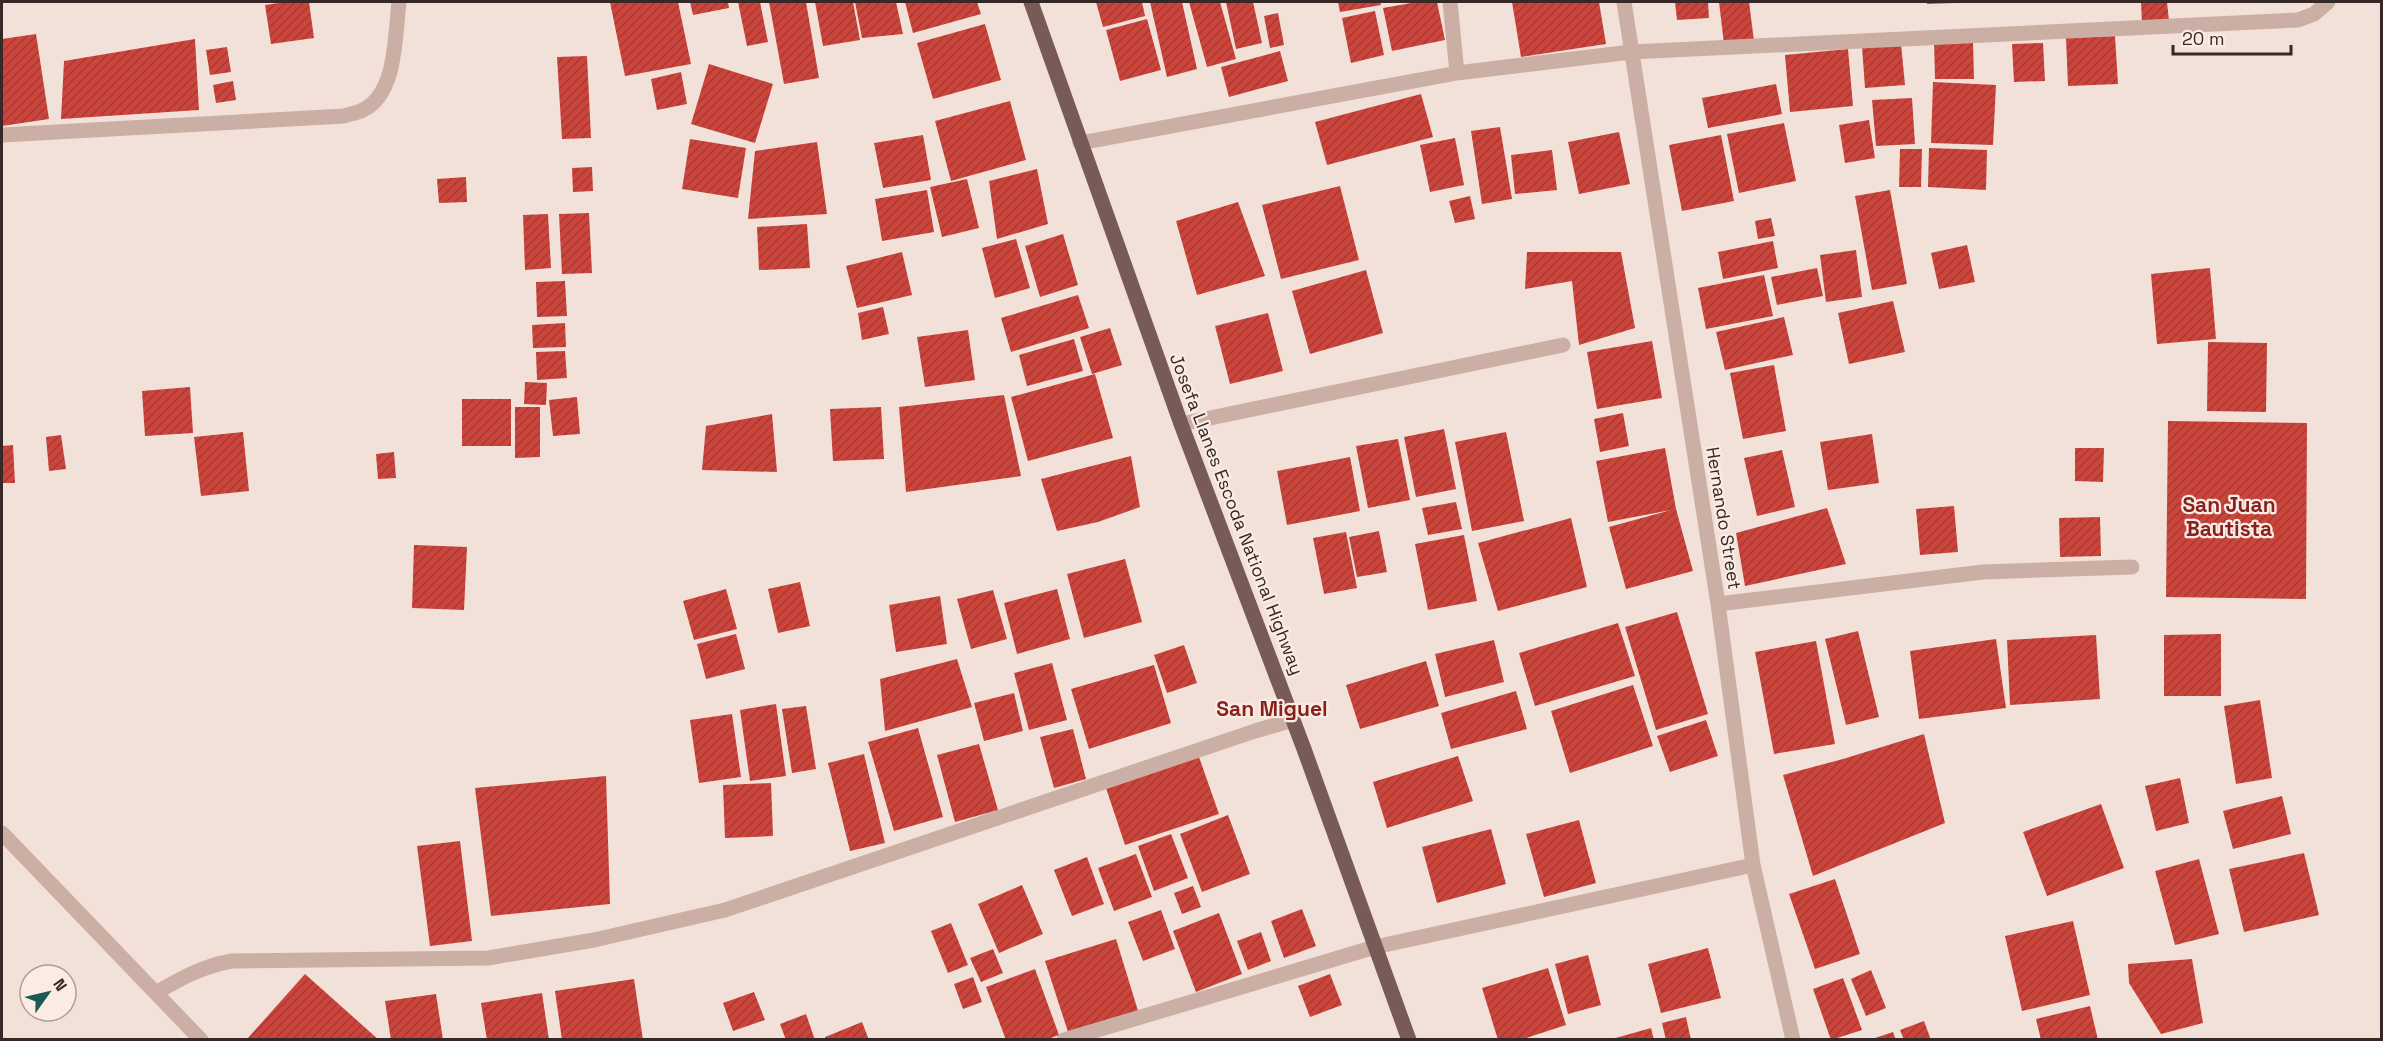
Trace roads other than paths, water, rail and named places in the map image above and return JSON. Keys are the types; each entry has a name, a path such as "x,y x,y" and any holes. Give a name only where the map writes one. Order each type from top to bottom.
{"main road":[{"name":"Josefa Llanes Escoda National Highway","path":"1031,2 1181,424 1293,720 1409,1040"}],"street":[{"path":"2,135 344,116 363,110 376,99 389,80 399,2"},
{"path":"1450,2 1457,73"},
{"name":"Hernando Street","path":"1624,2 1718,604 1753,865 1793,1040"},
{"path":"1080,143 1457,73 1631,52 2298,20 2314,14 2328,2"},
{"path":"1181,424 1563,345"},
{"path":"1718,604 1983,572 2132,567"},
{"path":"156,993 210,965 232,961 488,957 594,940 726,910 1255,730 1293,720"},
{"path":"2,833 201,1040"},
{"path":"1064,1040 1375,946 1753,865"}],"district":[{"name":"San Juan Bautista","path":"2229,516"},
{"name":"San Miguel","path":"1272,708"}]}
